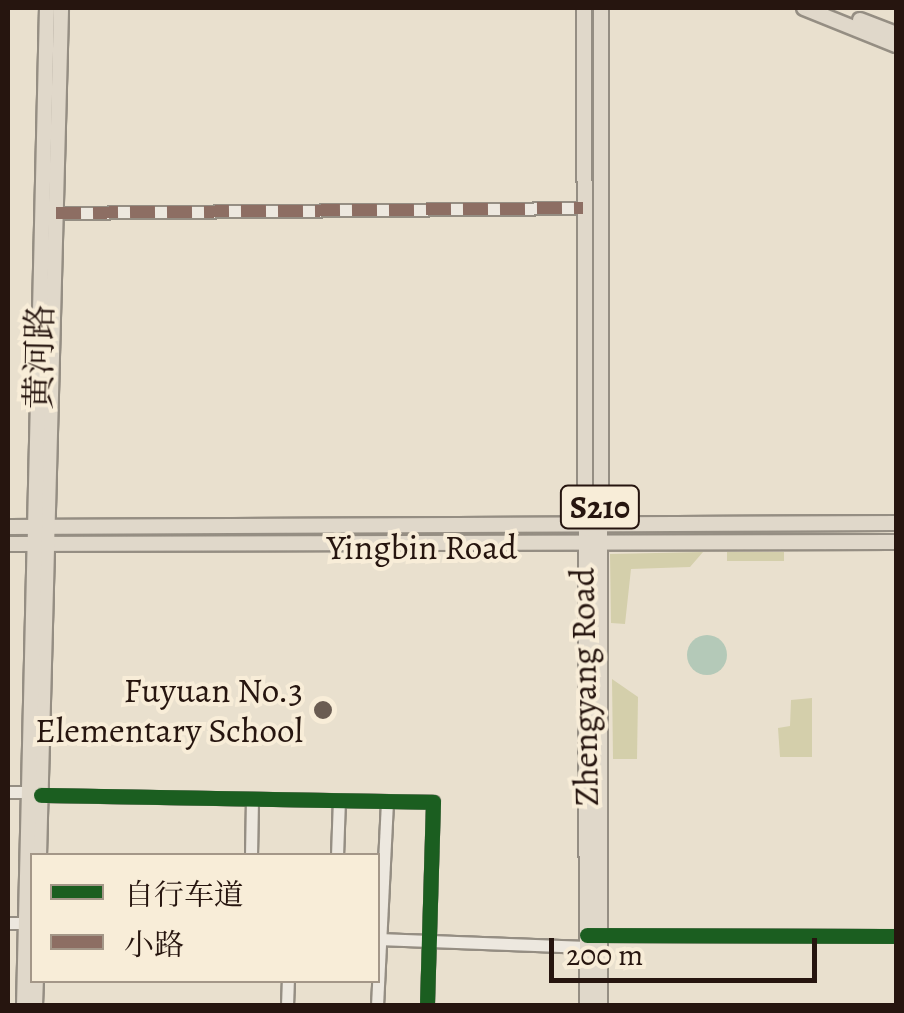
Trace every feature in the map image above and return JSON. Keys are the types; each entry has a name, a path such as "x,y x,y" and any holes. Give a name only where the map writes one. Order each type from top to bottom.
{"main road":[{"name":"黄河路","path":"32,853 41,544 47,8"},
{"name":"黄河路","path":"41,527 61,8"},
{"name":"Zhengyang Road","path":"584,8 582,547 591,939 600,1006"},
{"name":"Zhengyang Road","path":"587,1006 600,547 601,8"},
{"path":"804,8 896,45"},
{"path":"829,8 896,34"},
{"name":"Yingbin Road","path":"8,527 896,523"},
{"name":"Yingbin Road","path":"8,544 600,547 896,542"},
{"name":"黄河路","path":"35,793 39,853"},
{"name":"黄河路","path":"24,1006 29,923"}],"street":[{"path":"56,213 583,208"},
{"path":"8,792 433,802 427,1006"},
{"path":"251,853 252,798"},
{"path":"337,853 339,800"},
{"path":"380,922 387,801"},
{"path":"8,923 29,923"},
{"path":"380,939 428,942 896,936"}],"shaded area":[{"path":"703,552 690,567 631,569 625,624 611,623 610,554"},
{"path":"727,552 784,552 784,561 727,561"},
{"path":"707,635 721,641 727,655 721,669 707,675 693,669 687,655 693,641"},
{"path":"612,679 638,697 637,759 613,759"},
{"path":"812,698 812,757 780,757 778,728 790,726 791,700"}],"marked path":[{"path":"56,213 583,208"}],"cycle path":[{"path":"41,795 433,802 427,1006"},
{"path":"587,935 896,936"}],"place":[{"name":"Fuyuan No.3 Elementary School","path":"323,710"}]}
